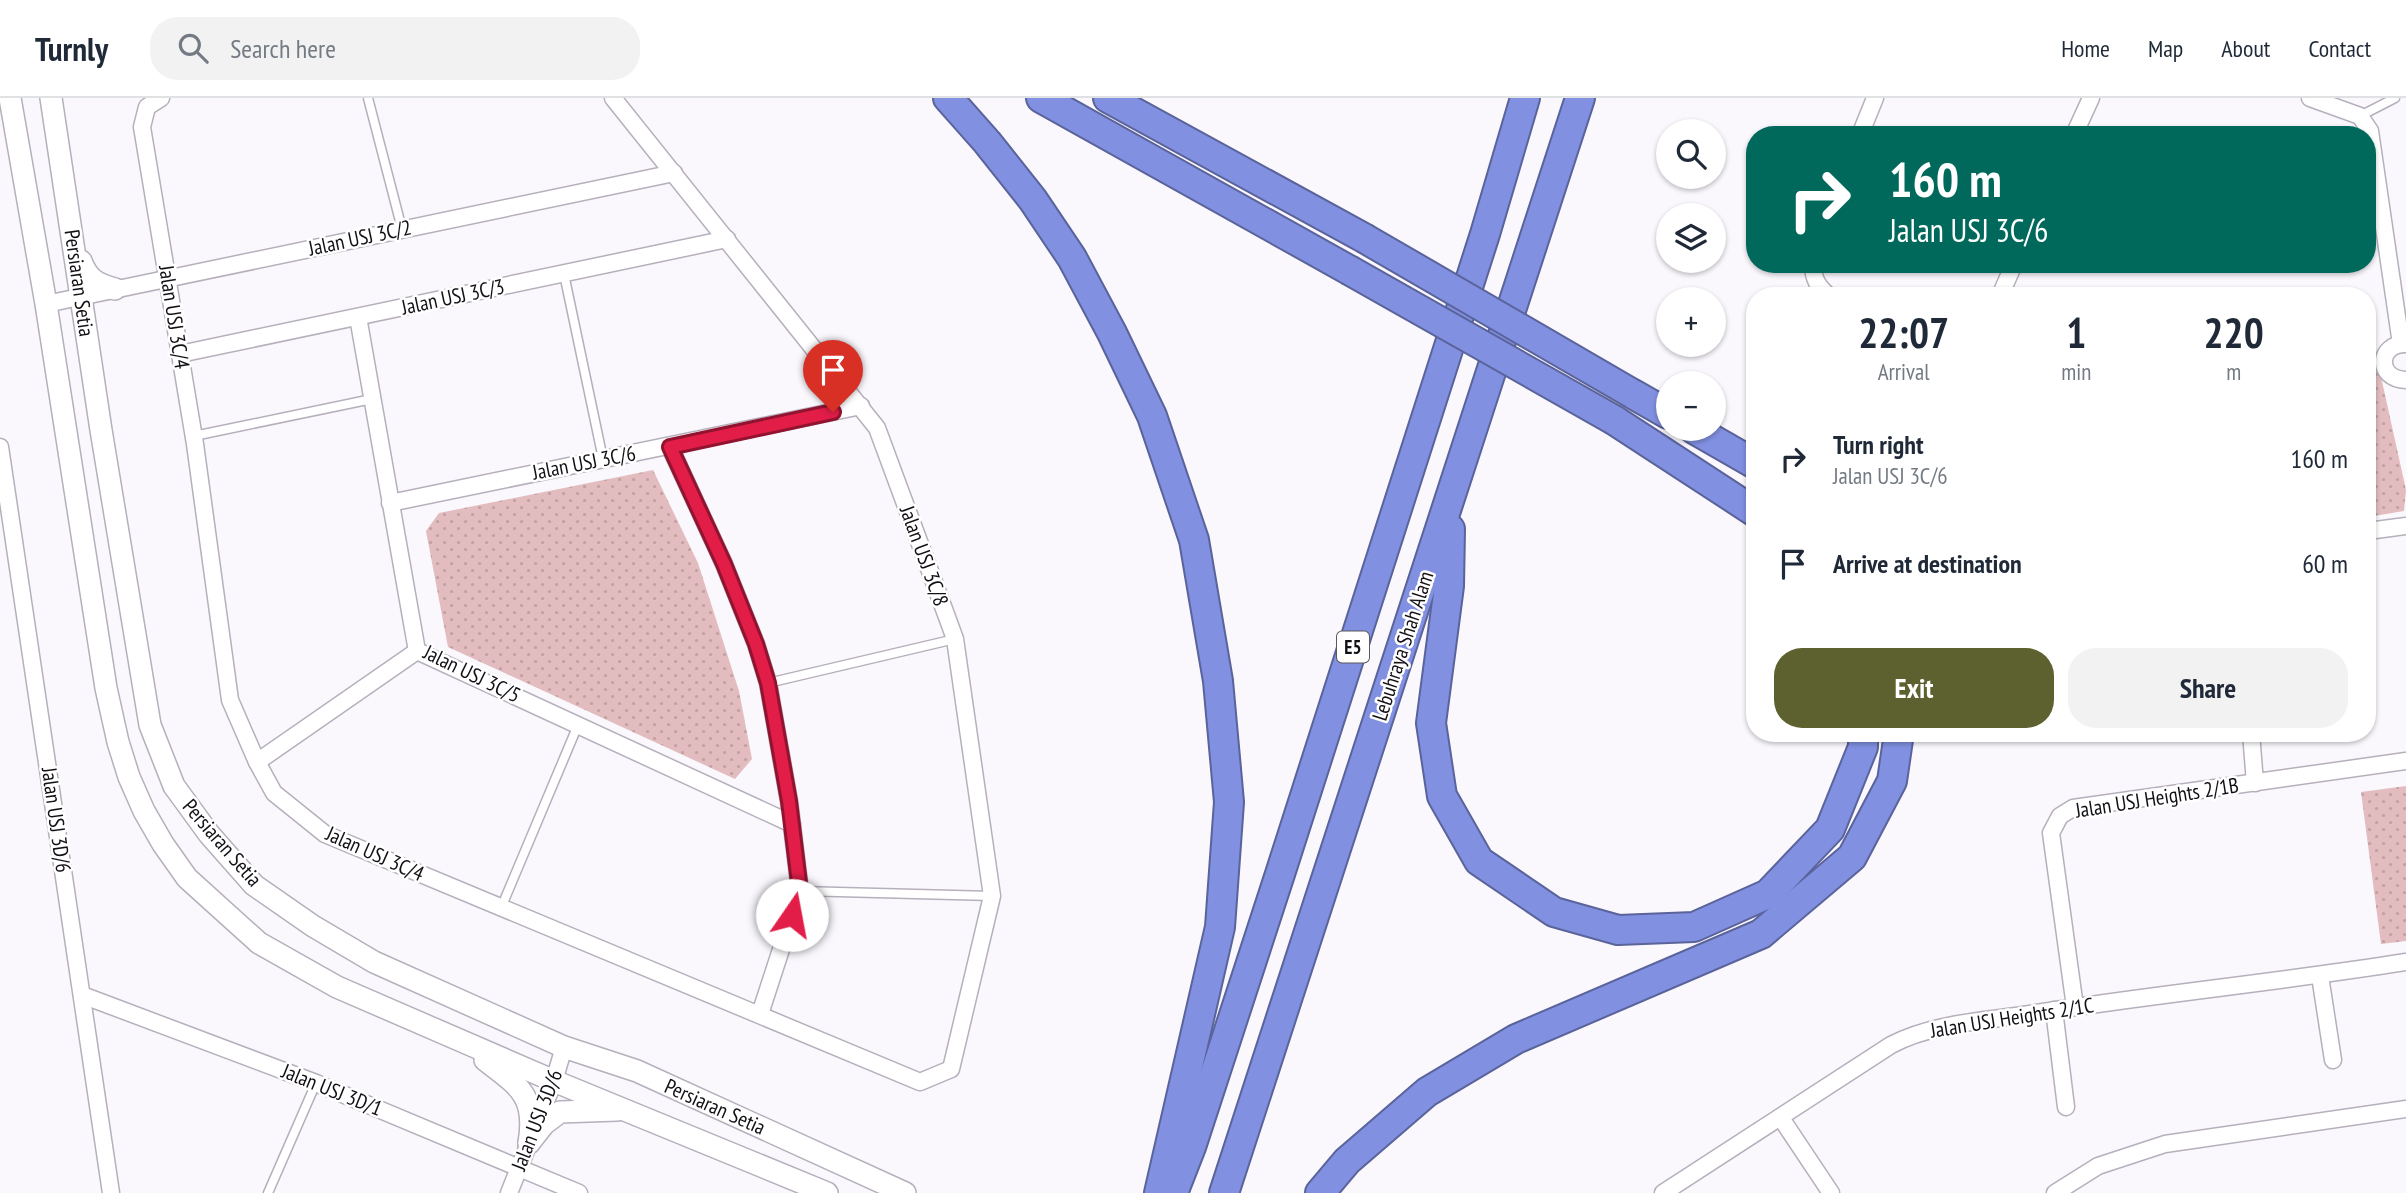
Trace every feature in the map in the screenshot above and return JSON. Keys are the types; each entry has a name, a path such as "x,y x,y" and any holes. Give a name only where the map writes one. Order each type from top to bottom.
{"highway":[{"path":"948,98 988,142 1033,200 1072,258 1152,416 1194,540 1218,681 1229,802 1220,927 1160,1193"},
{"path":"1041,98 1614,420 1746,506"},
{"path":"1108,98 1364,238 1656,407"},
{"name":"E5","path":"1173,1193 1191,1147 1280,874 1485,234 1525,98"},
{"name":"Lebuhraya Shah Alam","path":"1224,1193 1580,98"},
{"path":"1715,441 1746,459"},
{"path":"1451,499 1449,586 1431,723 1443,796 1479,860 1554,912 1618,930 1694,927 1768,894 1830,829 1863,742"},
{"path":"1320,1193 1347,1161 1427,1092 1505,1045 1761,934 1852,858 1892,781 1898,742"}],"main road":[{"name":"Persiaran Setia","path":"10,98 46,304 106,688 118,742 144,811 187,878 259,943 337,987 554,1081 827,1193"},
{"name":"Persiaran Setia","path":"51,98 150,725 174,786 209,834 254,885 313,926 374,962 564,1047 637,1071 905,1193"},
{"path":"72,239 90,279 98,285 115,289"},
{"path":"88,345 91,317 100,301 115,289"},
{"path":"462,1042 526,1095 531,1111 529,1143"},
{"path":"529,1143 544,1124 560,1111 626,1110"}],"street":[{"name":"Jalan USJ 3C/4","path":"161,98 147,107 142,127 194,436 230,699 257,762 274,793 325,834 920,1082"},
{"name":"Jalan USJ 3C/8","path":"613,98 877,428 955,639 992,896 951,1069 920,1082"},
{"path":"1864,126 1875,98"},
{"path":"2078,126 2091,98"},
{"path":"2310,98 2360,116 2367,126"},
{"path":"2376,169 2404,344 2392,347 2385,355 2383,365 2387,374 2396,380 2406,381"},
{"name":"Jalan USJ 3C/2","path":"46,304 674,173"},
{"name":"Jalan USJ 3C/3","path":"180,355 727,239"},
{"name":"Jalan USJ 3C/5","path":"358,317 417,651 792,824"},
{"name":"Jalan USJ 3C/6","path":"390,502 670,447 860,406"},
{"name":"Jalan USJ 3D/6","path":"0,447 111,1193"},
{"path":"670,447 724,564 756,644 768,683 792,824 800,891 760,1014"},
{"path":"2376,530 2406,526"},
{"path":"257,762 417,651"},
{"path":"2252,742 2255,783"},
{"name":"Jalan USJ Heights 2/1B","path":"2075,1007 2050,833 2060,816 2073,808 2406,761"},
{"name":"Jalan USJ Heights 2/1C","path":"1663,1193 1912,1034 2054,1010 2320,976 2406,962"},
{"path":"2320,976 2333,1060"},
{"name":"Jalan USJ 3D/1","path":"82,995 316,1083 579,1193"},
{"path":"2054,1010 2066,1107"},
{"name":"Jalan USJ 3D/6","path":"509,1193 554,1081 564,1047"},
{"path":"2055,1193 2098,1166 2165,1144 2406,1109"},
{"path":"1781,1118 1831,1193"}],"lane":[{"path":"368,98 402,229"},
{"path":"2360,116 2395,98"},
{"path":"564,274 603,459"},
{"path":"194,436 372,399"},
{"path":"768,683 955,639"},
{"path":"500,908 578,725"},
{"path":"800,891 992,896"},
{"path":"268,1193 316,1083"}],"shaded area":[{"path":"2376,354 2406,490 2404,511 2376,516"},
{"path":"653,470 698,563 739,691 752,759 735,779 448,647 426,531 439,513"},
{"path":"2406,786 2406,941 2381,944 2361,792"}],"route":[{"path":"792,915 800,891 789,801 768,683 756,644 724,564 670,447 833,412"}]}
